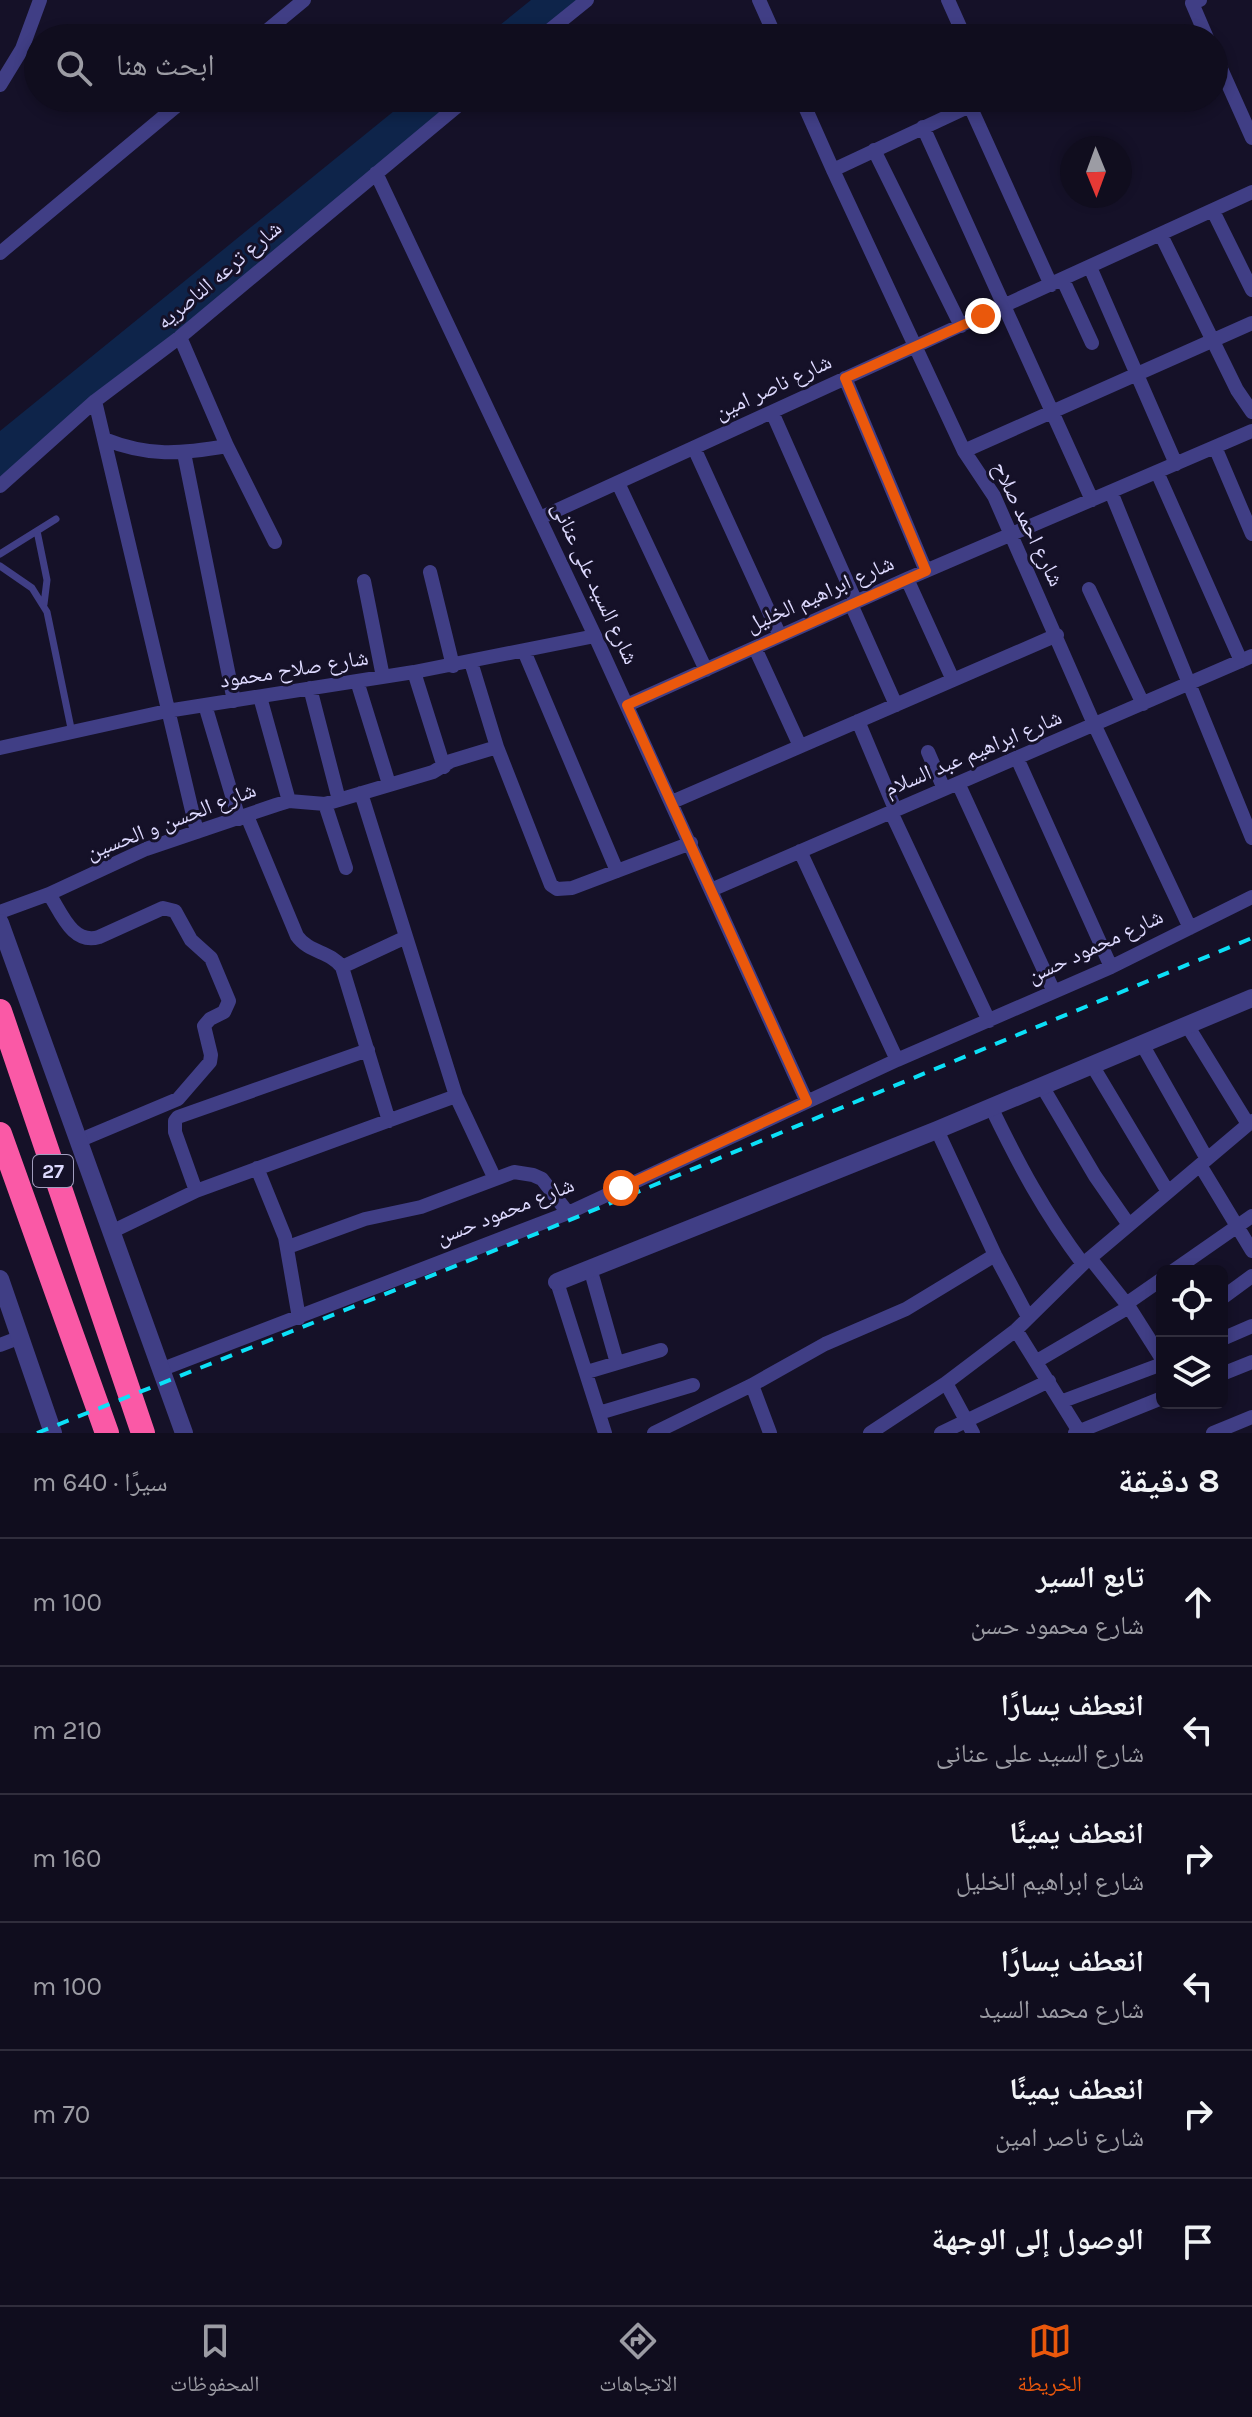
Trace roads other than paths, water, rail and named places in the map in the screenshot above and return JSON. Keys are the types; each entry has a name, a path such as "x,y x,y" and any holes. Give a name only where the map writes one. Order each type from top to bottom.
{"highway":[{"name":"27","path":"0,1011 143,1433"},
{"name":"27","path":"0,1134 107,1433"}],"street":[{"path":"31,24 40,0"},
{"path":"275,24 304,0"},
{"path":"557,24 587,0"},
{"path":"759,0 770,24"},
{"path":"948,0 959,24"},
{"path":"1196,2 1203,24"},
{"path":"0,85 24,44"},
{"path":"1228,84 1252,138"},
{"path":"0,253 169,112"},
{"name":"شارع ترعه الناصريه","path":"0,486 95,401 180,337 450,112"},
{"name":"شارع احمد صلاح","path":"807,112 964,451 988,486 1012,535 1094,724 1190,928"},
{"path":"833,170 954,112"},
{"path":"980,112 1057,282 1092,343"},
{"path":"923,127 1092,500"},
{"path":"874,150 961,326"},
{"name":"شارع السيد على عنانى","path":"376,173 595,636 807,1102"},
{"name":"شارع ناصر امين","path":"540,518 1252,192"},
{"path":"1213,211 1252,290"},
{"path":"1161,235 1237,390 1252,412"},
{"path":"1090,267 1176,464"},
{"path":"964,451 1252,323"},
{"path":"180,337 227,446 275,542"},
{"path":"845,378 926,571"},
{"path":"95,401 197,832"},
{"path":"772,412 896,705"},
{"name":"شارع ابراهيم الخليل","path":"627,705 907,579 1252,431"},
{"path":"104,439 143,451 184,453 227,446"},
{"path":"1215,447 1252,534"},
{"path":"694,448 780,636"},
{"path":"184,453 234,701"},
{"path":"1157,472 1246,658"},
{"path":"618,483 706,670"},
{"path":"1111,492 1252,838"},
{"path":"430,572 453,666"},
{"path":"907,579 953,680"},
{"path":"364,581 383,677"},
{"path":"1089,589 1143,704"},
{"path":"672,802 1057,635"},
{"name":"شارع صلاح محمود","path":"0,748 167,711 453,666 595,636"},
{"path":"755,648 800,746"},
{"path":"524,651 617,871"},
{"name":"شارع ابراهيم عبد السلام","path":"711,890 1246,658"},
{"path":"471,662 497,747 551,885 564,890 691,843"},
{"path":"414,672 444,767"},
{"path":"357,681 389,784"},
{"path":"310,688 346,868"},
{"path":"260,697 289,801"},
{"path":"205,705 243,817 297,936 310,949 333,957 342,967 389,1121"},
{"path":"858,721 893,811 989,1021"},
{"name":"شارع الحسن و الحسين","path":"0,912 49,894 146,849 289,801 332,802 497,747"},
{"path":"928,752 951,786 1054,992"},
{"path":"1017,758 1111,967"},
{"path":"361,793 456,1096 494,1177"},
{"path":"800,851 897,1060"},
{"path":"49,894 73,932 88,940 163,908 171,908 191,940 214,962 229,1001 224,1012 204,1026 210,1062 178,1099 78,1141"},
{"name":"شارع محمود حسن","path":"160,1370 568,1213 897,1060 1111,967 1252,897"},
{"path":"0,923 184,1433"},
{"path":"342,967 404,938"},
{"path":"605,1433 557,1282 937,1130 1252,998"},
{"path":"870,1433 946,1383 1016,1330 1086,1261 1250,1122 1187,1025"},
{"path":"1142,1044 1252,1251"},
{"path":"196,1191 173,1126 178,1117 368,1050"},
{"path":"1092,1065 1168,1192"},
{"path":"1042,1086 1095,1176 1129,1225"},
{"path":"111,1232 196,1191 456,1096"},
{"path":"991,1107 1026,1180 1057,1230 1128,1305 1156,1347"},
{"path":"937,1130 995,1255 1028,1317"},
{"path":"257,1168 288,1247 299,1318"},
{"path":"288,1247 365,1219 421,1207 514,1172 542,1179 568,1213"},
{"path":"1182,1265 1252,1216"},
{"path":"654,1433 752,1385 825,1344 906,1309 995,1255"},
{"path":"590,1268 617,1363"},
{"path":"1228,1294 1252,1276"},
{"path":"0,1279 53,1433"},
{"path":"1037,1361 1128,1305 1156,1284"},
{"path":"1227,1337 1252,1326"},
{"path":"1016,1330 1063,1401 1078,1432 1156,1400"},
{"path":"0,1345 21,1337"},
{"path":"587,1372 661,1350"},
{"path":"1063,1401 1156,1355"},
{"path":"1228,1372 1252,1362"},
{"path":"941,1433 970,1427 1049,1381"},
{"path":"946,1383 970,1427"},
{"path":"599,1413 693,1385"},
{"path":"752,1385 770,1433"},
{"path":"1213,1433 1252,1417"},
{"path":"894,1418 901,1433"}],"lane":[{"path":"0,554 56,519"},
{"path":"37,531 47,580 44,604"},
{"path":"0,566 32,588 44,604 50,619 72,733"}],"water":[{"path":"531,0 580,0 551,24 501,24"},
{"path":"393,112 445,112 0,477 0,431"}],"railway":[{"path":"37,1433 543,1231 1252,938"}]}
